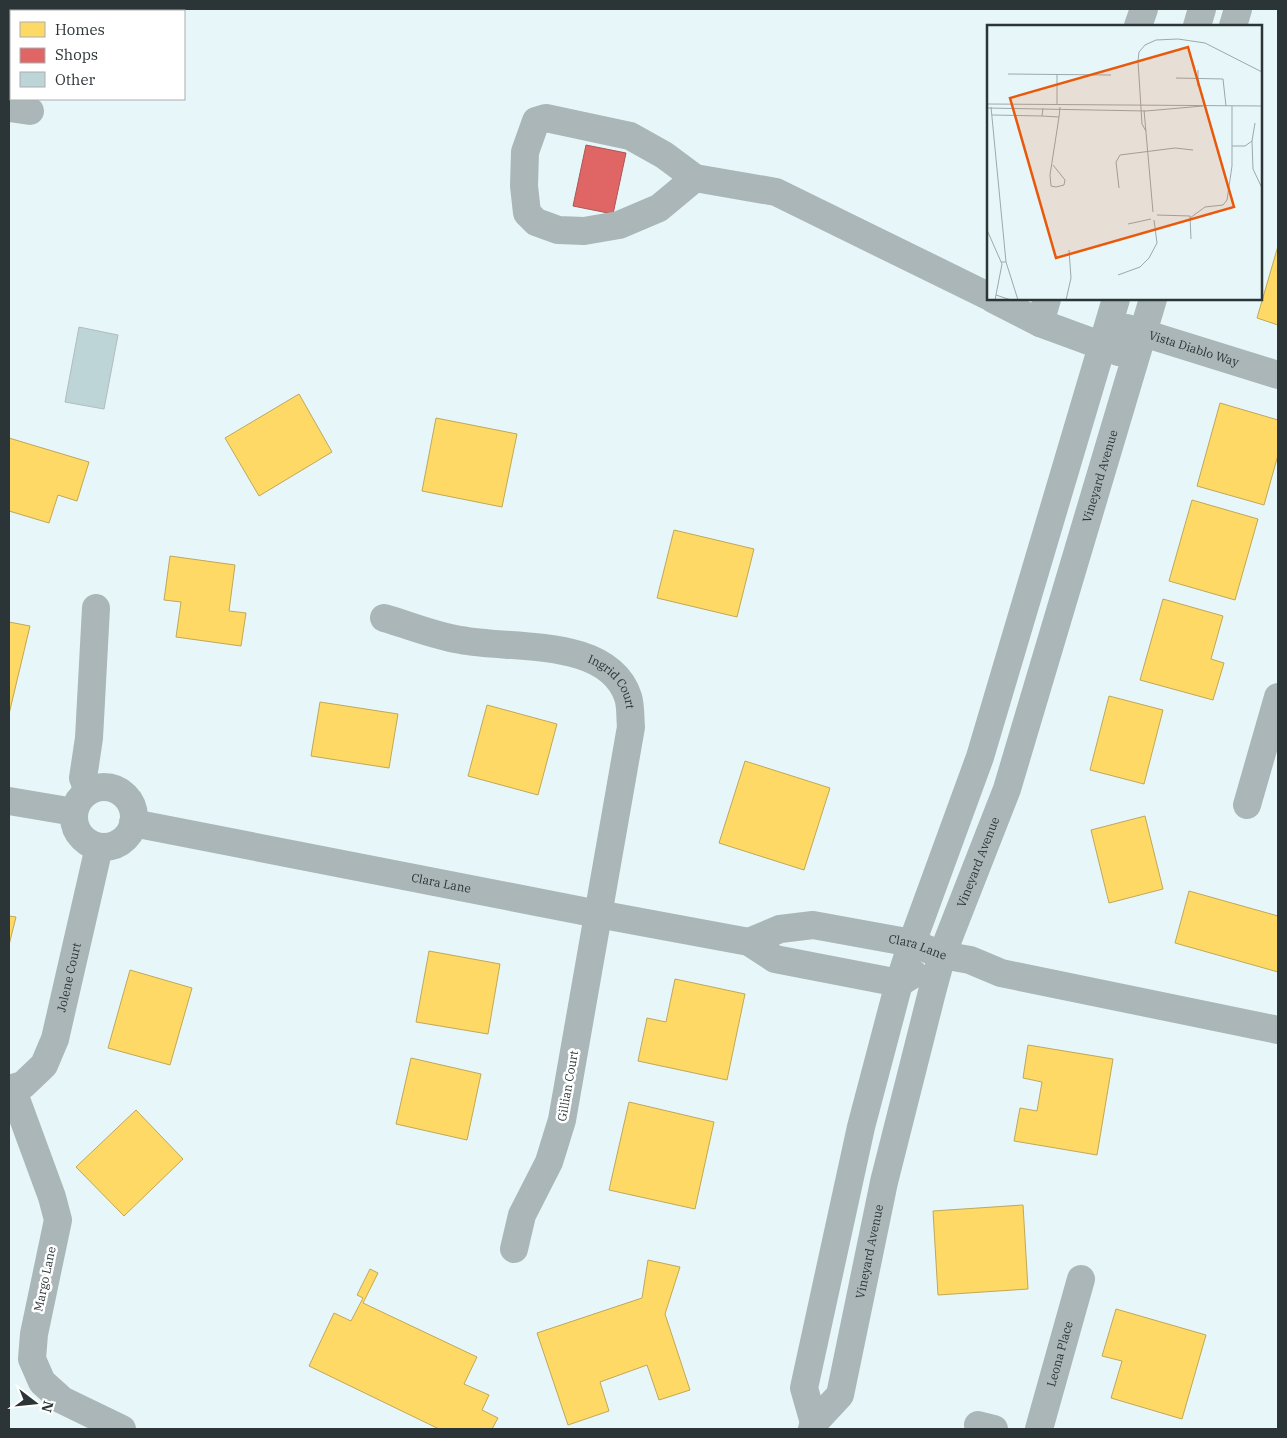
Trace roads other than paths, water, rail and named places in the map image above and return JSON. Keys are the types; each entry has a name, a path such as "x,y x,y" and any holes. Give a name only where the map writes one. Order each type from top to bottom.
{"street":[{"path":"1138,25 1144,9"},
{"path":"1197,25 1202,9"},
{"path":"1233,25 1238,9"},
{"path":"695,178 659,208 619,225 584,231 558,230 536,222 527,213 524,186 525,152 536,121 546,118 559,119 630,136 664,155 695,178 776,192 987,296"},
{"name":"Vista Diablo Way","path":"997,300 1109,323 1140,345 1278,375"},
{"name":"Vineyard Avenue","path":"813,1426 840,1395 884,1182 942,955 1007,789 1153,300"},
{"name":"Vineyard Avenue","path":"813,1426 804,1388 861,1127 899,983 912,942 980,757 1109,323"},
{"path":"9,801 81,802 97,787 108,786 120,791 128,798 133,807 135,818 128,835 121,842 111,846 99,847 81,837 76,827 81,802 89,738 96,608"},
{"name":"Ingrid Court","path":"384,618 461,640 564,651 584,655 602,664 618,677 629,698 631,727 598,914"},
{"path":"1247,805 1278,697"},
{"name":"Clara Lane","path":"133,823 749,942 775,959 899,983 942,955"},
{"name":"Jolene Court","path":"10,1088 23,1085 44,1065 55,1040 99,847"},
{"name":"Gillian Court","path":"514,1249 522,1215 549,1162 562,1120 598,914"},
{"name":"Clara Lane","path":"749,942 780,929 812,925 912,942 942,955"},
{"path":"942,955 970,960 1001,973 1278,1030"},
{"name":"Margo Lane","path":"10,1088 52,1197 58,1220 34,1334 32,1359 42,1382 62,1400 122,1429"},
{"name":"Leona Place","path":"1039,1429 1081,1278"}]}
